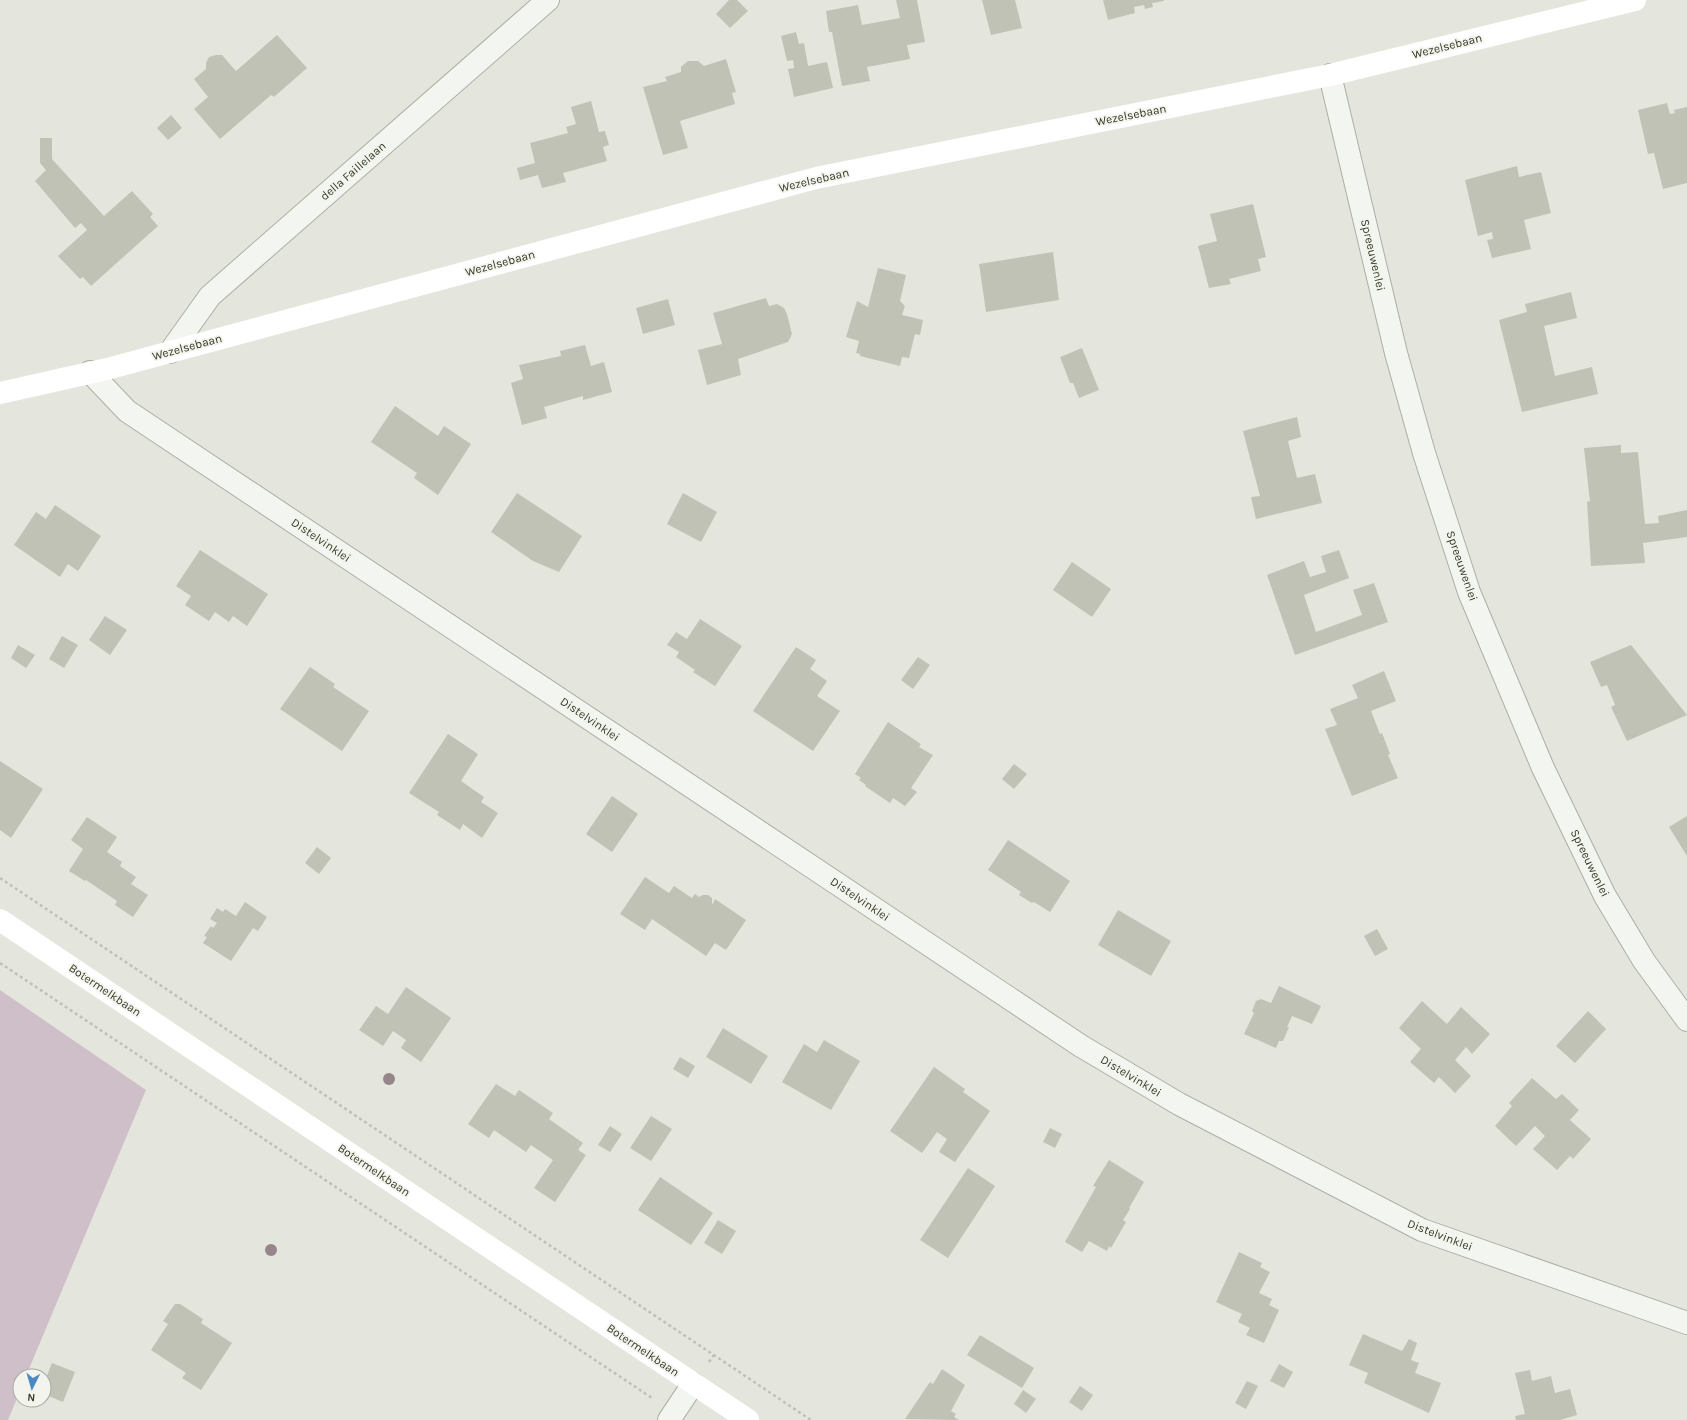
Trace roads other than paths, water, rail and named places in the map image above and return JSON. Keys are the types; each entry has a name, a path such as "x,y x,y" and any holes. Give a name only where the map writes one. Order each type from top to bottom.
{"street":[{"name":"della Faillelaan","path":"170,352 210,296 548,0"},
{"name":"Wezelsebaan","path":"0,393 170,352 816,178 1330,75 1635,0"},
{"name":"Spreeuwenlei","path":"1330,75 1396,353 1424,453 1469,592 1543,768 1605,896 1644,962 1687,1020"},
{"name":"Distelvinklei","path":"90,372 127,411 1087,1050 1179,1104 1422,1230 1687,1323"},
{"name":"Botermelkbaan","path":"0,920 748,1420"},
{"path":"672,1416 693,1384"}]}
